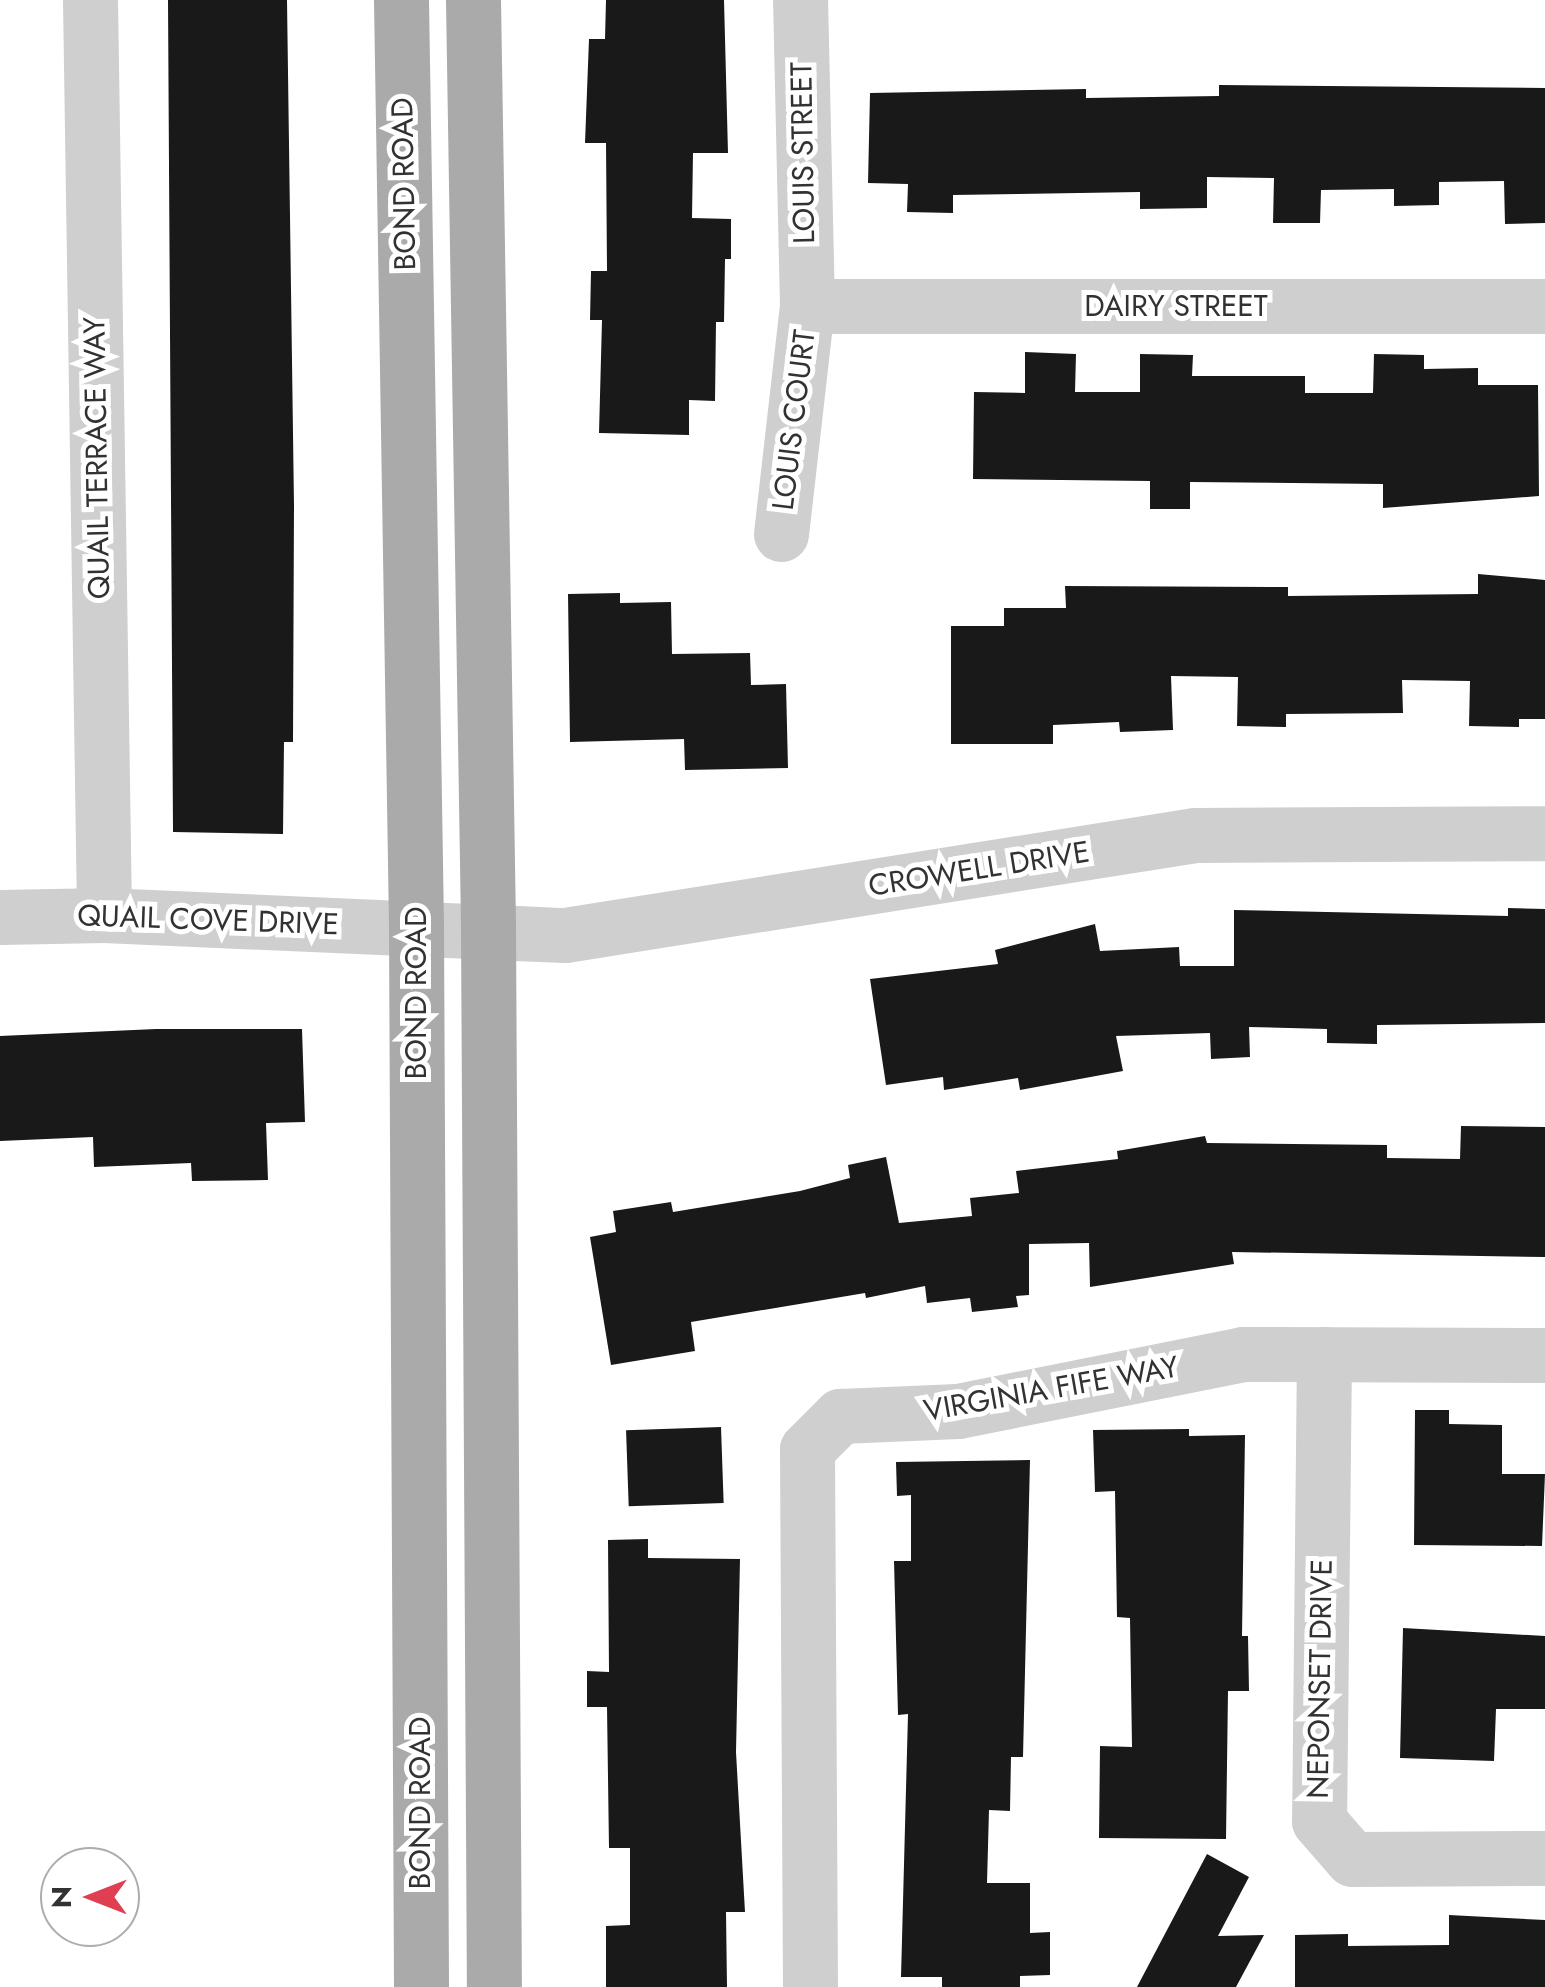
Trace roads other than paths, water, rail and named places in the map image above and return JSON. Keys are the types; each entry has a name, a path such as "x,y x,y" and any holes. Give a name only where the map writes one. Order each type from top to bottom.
{"main road":[{"name":"BOND ROAD","path":"401,0 416,926 421,1987"},
{"path":"473,0 488,929 494,1987"},
{"path":"420,1684 447,1760 452,1987"}],"street":[{"name":"QUAIL TERRACE WAY","path":"90,0 104,915"},
{"name":"LOUIS STREET","path":"800,0 807,306"},
{"name":"DAIRY STREET","path":"807,306 1545,306"},
{"name":"LOUIS COURT","path":"781,534 807,306"},
{"name":"CROWELL DRIVE","path":"416,926 565,935 1196,834 1545,833"},
{"name":"QUAIL COVE DRIVE","path":"0,917 104,915 416,926"},
{"name":"VIRGINIA FIFE WAY","path":"810,1987 807,1449 840,1416 958,1411 1243,1354 1545,1355"},
{"name":"NEPONSET DRIVE","path":"1324,1354 1319,1820 1352,1859 1545,1858"}]}
